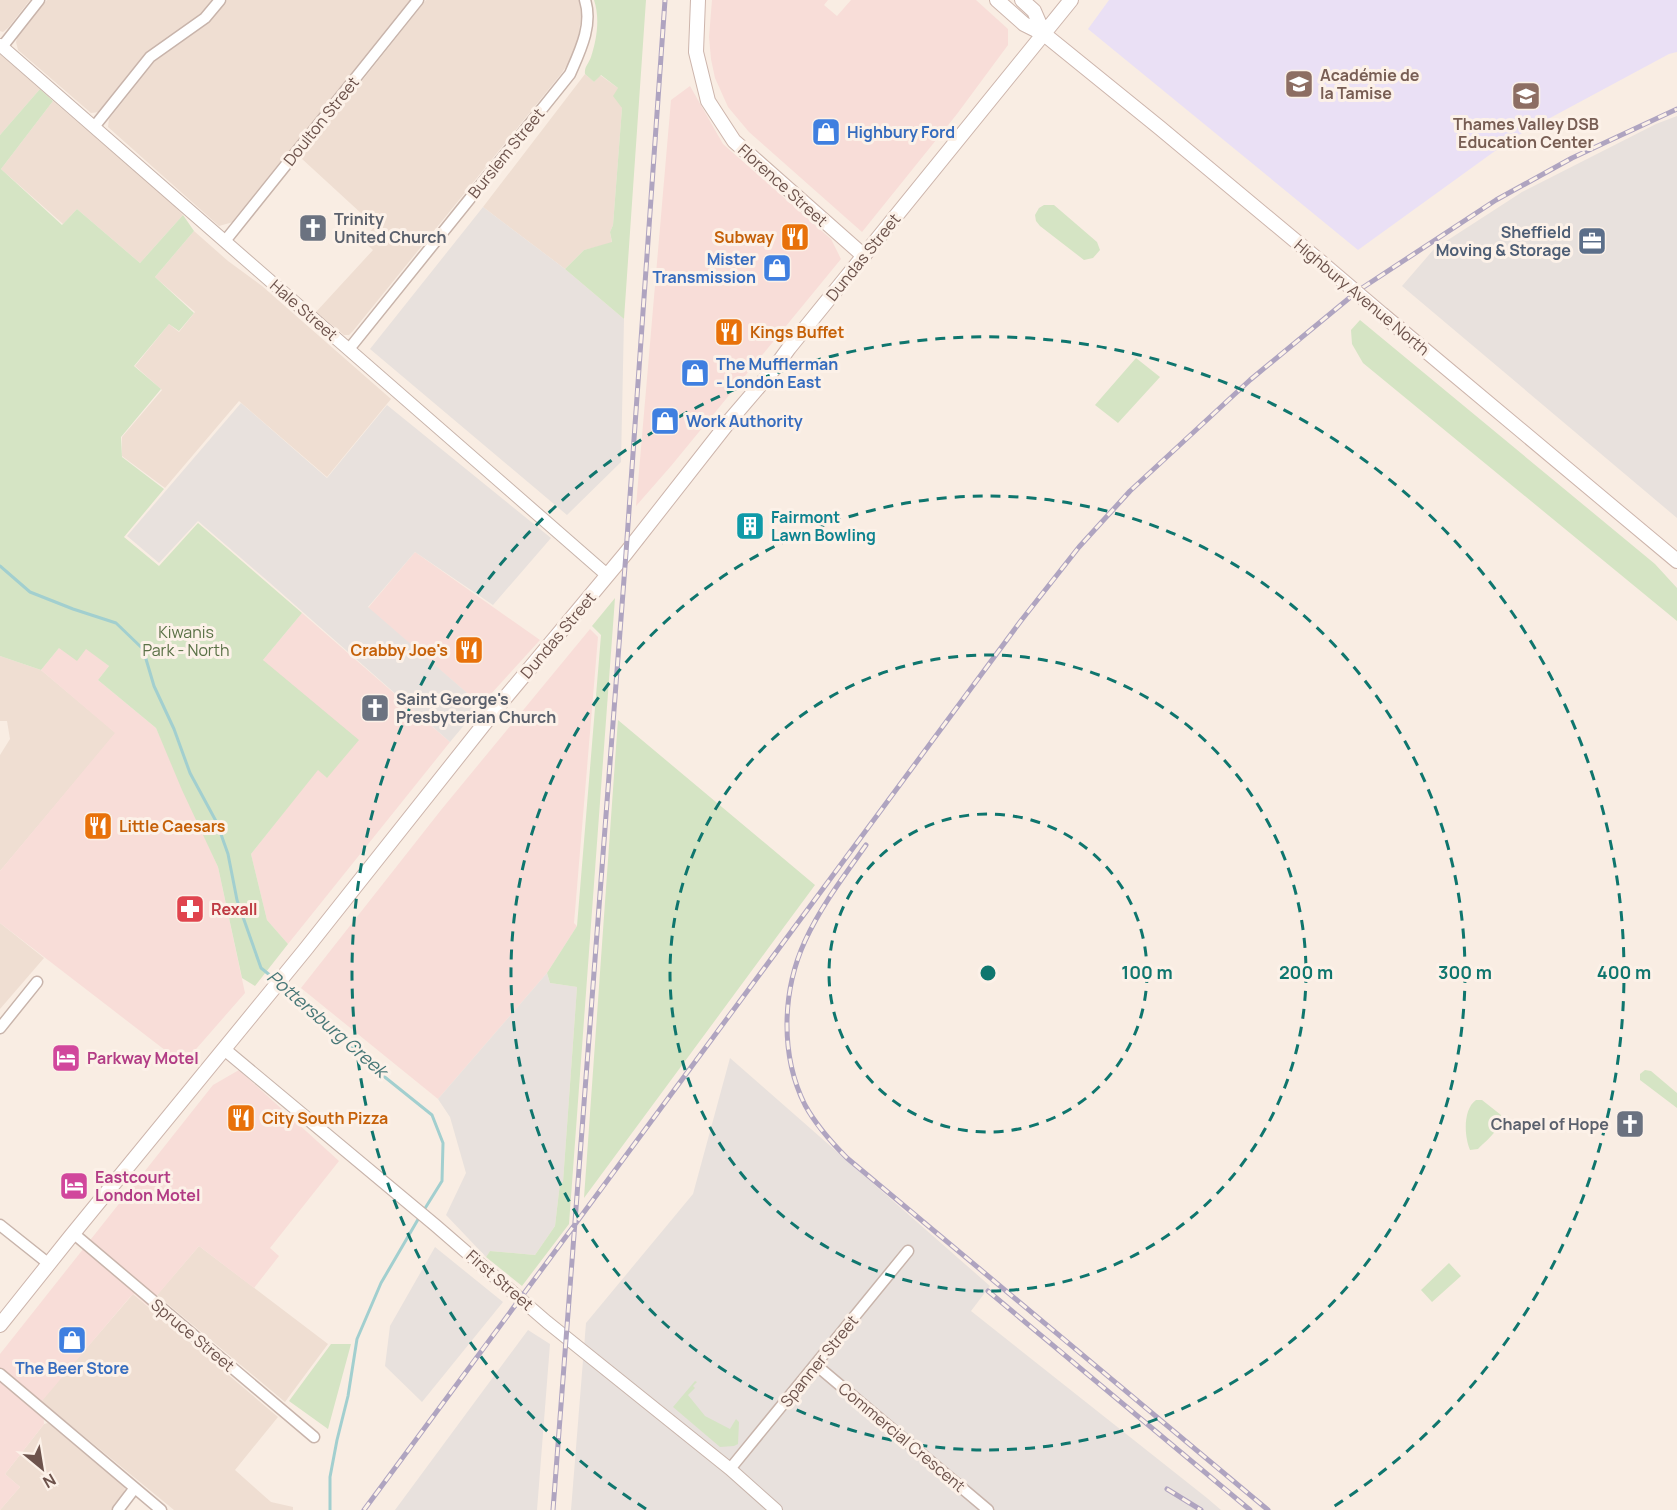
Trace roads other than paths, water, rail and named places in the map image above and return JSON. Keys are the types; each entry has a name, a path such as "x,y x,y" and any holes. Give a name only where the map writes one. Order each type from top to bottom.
{"main road":[{"name":"Florence Street","path":"698,0 696,52 708,101 734,141 864,256"},
{"name":"Highbury Avenue North","path":"997,0 1024,24 1044,34 1160,128 1677,561"},
{"name":"Highbury Avenue North","path":"1022,0 1034,11 1044,34"},
{"name":"Dundas Street","path":"0,1325 1071,0"}],"street":[{"path":"1,46 39,0"},
{"path":"94,127 150,57 205,18 220,0"},
{"name":"Doulton Street","path":"225,241 418,0"},
{"name":"Burslem Street","path":"349,350 570,74 583,46 588,11 585,0"},
{"name":"Hale Street","path":"1,46 608,575"},
{"path":"0,1028 37,982"},
{"name":"First Street","path":"224,1049 548,1322 730,1469 776,1510"},
{"path":"0,1225 49,1264"},
{"name":"Spruce Street","path":"73,1233 314,1437"},
{"name":"Spanner Street","path":"730,1469 908,1251"},
{"name":"Commercial Crescent","path":"816,1365 988,1510"},
{"path":"0,1374 161,1510"},
{"path":"118,1510 134,1489"}],"waterway":[{"name":"Pottersburg Creek","path":"0,566 30,592 116,623 143,649 154,686 174,729 190,773 217,823 228,854 237,900 261,968 276,980"},
{"name":"Pottersburg Creek","path":"281,985 381,1074 432,1115 443,1143 442,1181 424,1210"},
{"name":"Pottersburg Creek","path":"330,1510 330,1477 348,1396 357,1339 381,1283 420,1216"}],"railway":[{"path":"553,1510 626,553 665,0"},
{"path":"364,1510 1020,622 1079,547 1130,491 1250,380 1359,290 1496,200 1572,158 1677,109"},
{"path":"866,845 811,928 797,960 792,981 788,1002 788,1044 797,1086 809,1112 824,1133 847,1158 1268,1510"},
{"path":"988,1291 1250,1510"},
{"path":"1167,1489 1201,1510"}],"place":[{"name":"Académie de la Tamise","path":"1299,84"},
{"name":"Thames Valley DSB Education Center","path":"1526,96"},
{"name":"Highbury Ford","path":"826,132"},
{"name":"Trinity United Church","path":"313,228"},
{"name":"Subway","path":"795,237"},
{"name":"Sheffield Moving & Storage","path":"1592,241"},
{"name":"Mister Transmission","path":"777,268"},
{"name":"Kings Buffet","path":"729,332"},
{"name":"The Mufflerman - London East","path":"695,373"},
{"name":"Work Authority","path":"665,421"},
{"name":"Fairmont Lawn Bowling","path":"750,526"},
{"name":"Crabby Joe's","path":"469,650"},
{"name":"Saint George's Presbyterian Church","path":"375,708"},
{"name":"Little Caesars","path":"98,826"},
{"name":"Rexall","path":"190,909"},
{"name":"Parkway Motel","path":"66,1058"},
{"name":"City South Pizza","path":"241,1118"},
{"name":"Chapel of Hope","path":"1630,1124"},
{"name":"Eastcourt London Motel","path":"74,1186"},
{"name":"The Beer Store","path":"72,1340"}],"park label":[{"name":"Kiwanis Park - North","path":"186,641"}]}
